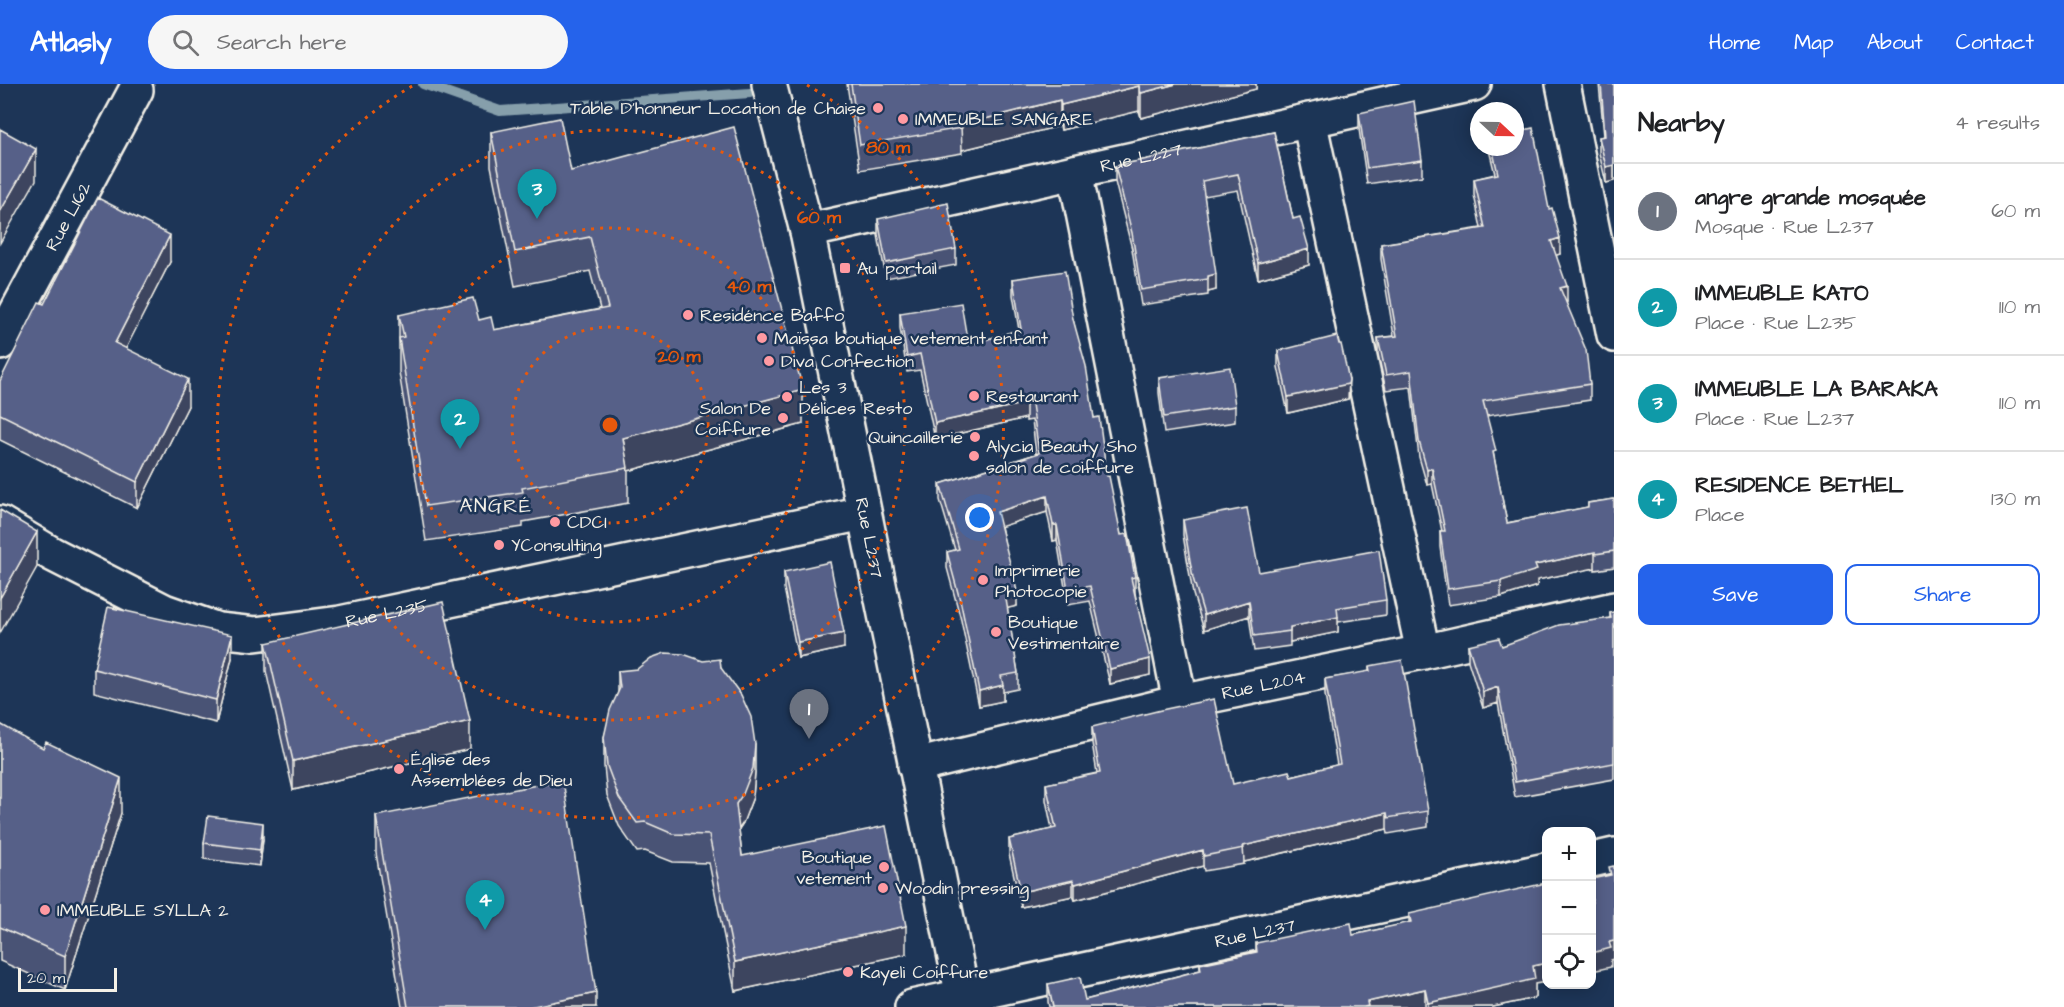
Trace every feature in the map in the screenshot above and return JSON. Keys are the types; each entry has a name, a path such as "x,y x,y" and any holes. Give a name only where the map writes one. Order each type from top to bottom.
{"street":[{"name":"Rue L237","path":"769,84 807,231 964,1001"},
{"name":"Rue L227","path":"807,231 1474,84"},
{"path":"1563,84 1614,335"},
{"name":"Rue L162","path":"0,343 136,90"},
{"path":"1309,120 1424,652"},
{"path":"1075,172 1180,702"},
{"name":"Rue L235","path":"0,523 52,554 164,612 218,630 255,634 340,623 863,513"},
{"name":"Rue L204","path":"915,766 1180,702 1424,652 1614,609"},
{"path":"1596,859 1614,855"},
{"name":"Rue L237","path":"912,1007 964,1001 1542,871"}],"building":[{"path":"851,84 1176,84 1141,93 1139,86 1061,105 1060,100 961,125 962,128 860,145"},
{"path":"1601,84 1614,84 1614,165 1606,167 1599,137 1605,136"},
{"path":"1414,101 1422,160 1367,168 1359,113"},
{"path":"560,118 571,171 734,127 803,390 623,438 628,468 522,488 523,492 426,506 399,338 404,337 399,315 473,298 479,320 491,317 494,330 608,308 590,237 515,252 491,132"},
{"path":"1533,128 1549,209 1552,208 1560,238 1551,241 1567,286 1560,288 1586,350 1590,384 1483,401 1496,451 1493,452 1507,523 1588,507 1588,503 1614,499 1614,551 1595,554 1595,552 1535,565 1537,570 1501,581 1448,589 1440,531 1445,531 1432,468 1427,470 1419,441 1411,371 1386,375 1378,338 1397,336 1381,244 1485,228 1474,179 1498,174 1494,156 1524,156 1524,130"},
{"path":"0,129 36,149 0,212"},
{"path":"1274,132 1293,219 1300,217 1309,249 1258,263 1238,174 1202,181 1216,274 1208,276 1208,279 1141,290 1132,233 1115,166"},
{"path":"98,198 170,235 115,343 188,379 137,482 0,414 0,381 39,302 44,304"},
{"path":"948,203 956,249 886,263 878,219"},
{"path":"1065,271 1073,319 1086,366 1094,418 1099,417 1107,476 1109,476 1121,535 1127,534 1135,577 1131,578 1150,659 1110,669 1090,586 1068,590 1057,525 1053,525 1047,496 997,512 1017,591 1005,593 1018,673 1001,676 1003,685 979,691 961,604 947,552 959,549 940,484 1039,453 1032,404 1026,405 1026,403 935,423 920,354 907,357 900,313 961,303 968,345 1021,329 1013,279"},
{"path":"1337,336 1341,344 1348,384 1288,397 1278,351"},
{"path":"1230,367 1235,406 1164,417 1159,378"},
{"path":"1247,508 1259,572 1379,550 1386,600 1337,608 1338,617 1290,627 1290,631 1254,636 1249,601 1204,615 1193,578 1183,520"},
{"path":"0,510 37,532 0,598"},
{"path":"830,562 844,633 798,642 784,572"},
{"path":"443,602 470,721 293,761 266,643"},
{"path":"108,607 232,635 216,700 94,669"},
{"path":"1614,612 1614,763 1515,782 1498,687 1483,692 1468,645 1499,638 1502,646 1559,625 1611,618 1610,613"},
{"path":"665,653 683,654 703,661 720,659 721,668 741,695 751,717 755,744 753,768 743,794 736,804 742,856 886,826 906,926 735,962 709,835 673,834 645,822 637,823 619,798 607,766 604,737 610,710 620,688 618,671 637,669 651,658"},
{"path":"1402,660 1428,811 1388,818 1387,813 1243,846 1244,848 1204,856 1203,850 1075,884 1073,880 1021,892 1009,839 1056,828 1046,784 1100,773 1092,727 1214,699 1233,784 1289,771 1291,776 1340,764 1325,679 1370,671 1369,666"},
{"name":"IMMEUBLE SYLLA 2","path":"0,724 43,748 46,742 121,778 65,956 0,927"},
{"path":"563,780 596,993 529,1007 408,1007 376,816"},
{"path":"208,816 263,823 260,850 204,843"},
{"path":"1614,866 1614,941 1609,942 1611,948 1596,952 1596,878 1611,875 1609,867"},
{"path":"1542,884 1542,964 1533,966 1535,979 1428,1003 1425,989 1367,1002 1368,1006 1364,1007 1053,1007 1048,984 1080,977 1085,1000 1201,970 1200,964 1257,952 1256,943 1351,923 1353,935 1411,922 1409,914"}],"waterway":[{"path":"423,84 500,111 750,93"}],"place":[{"name":"Table D'honneur Location de Chaise","path":"878,108"},
{"name":"IMMEUBLE SANGARE","path":"903,119"},
{"name":"IMMEUBLE LA BARAKA","path":"537,219"},
{"name":"Au portail","path":"845,268"},
{"name":"Residénce Baffo","path":"688,315"},
{"name":"Maïssa boutique vetement enfant","path":"762,338"},
{"name":"Diva Confection","path":"769,361"},
{"name":"Restaurant","path":"974,396"},
{"name":"Les 3 Délices Resto","path":"787,397"},
{"name":"Salon De Coiffure","path":"783,418"},
{"name":"Quincaillerie","path":"975,437"},
{"name":"IMMEUBLE KATO","path":"460,449"},
{"name":"Alycia Beauty Sho salon de coiffure","path":"974,456"},
{"name":"CDCI","path":"555,522"},
{"name":"YConsulting","path":"499,545"},
{"name":"Imprimerie Photocopie","path":"983,580"},
{"name":"Boutique Vestimentaire","path":"996,632"},
{"name":"angre grande mosquée","path":"809,739"},
{"name":"Église des Assemblées de Dieu","path":"399,769"},
{"name":"Boutique vetement","path":"884,867"},
{"name":"Woodin pressing","path":"883,888"},
{"name":"IMMEUBLE SYLLA 2","path":"45,910"},
{"name":"RESIDENCE BETHEL","path":"485,930"},
{"name":"Kayeli Coiffure","path":"848,972"}],"district":[{"name":"ANGRÉ","path":"496,506"}]}
